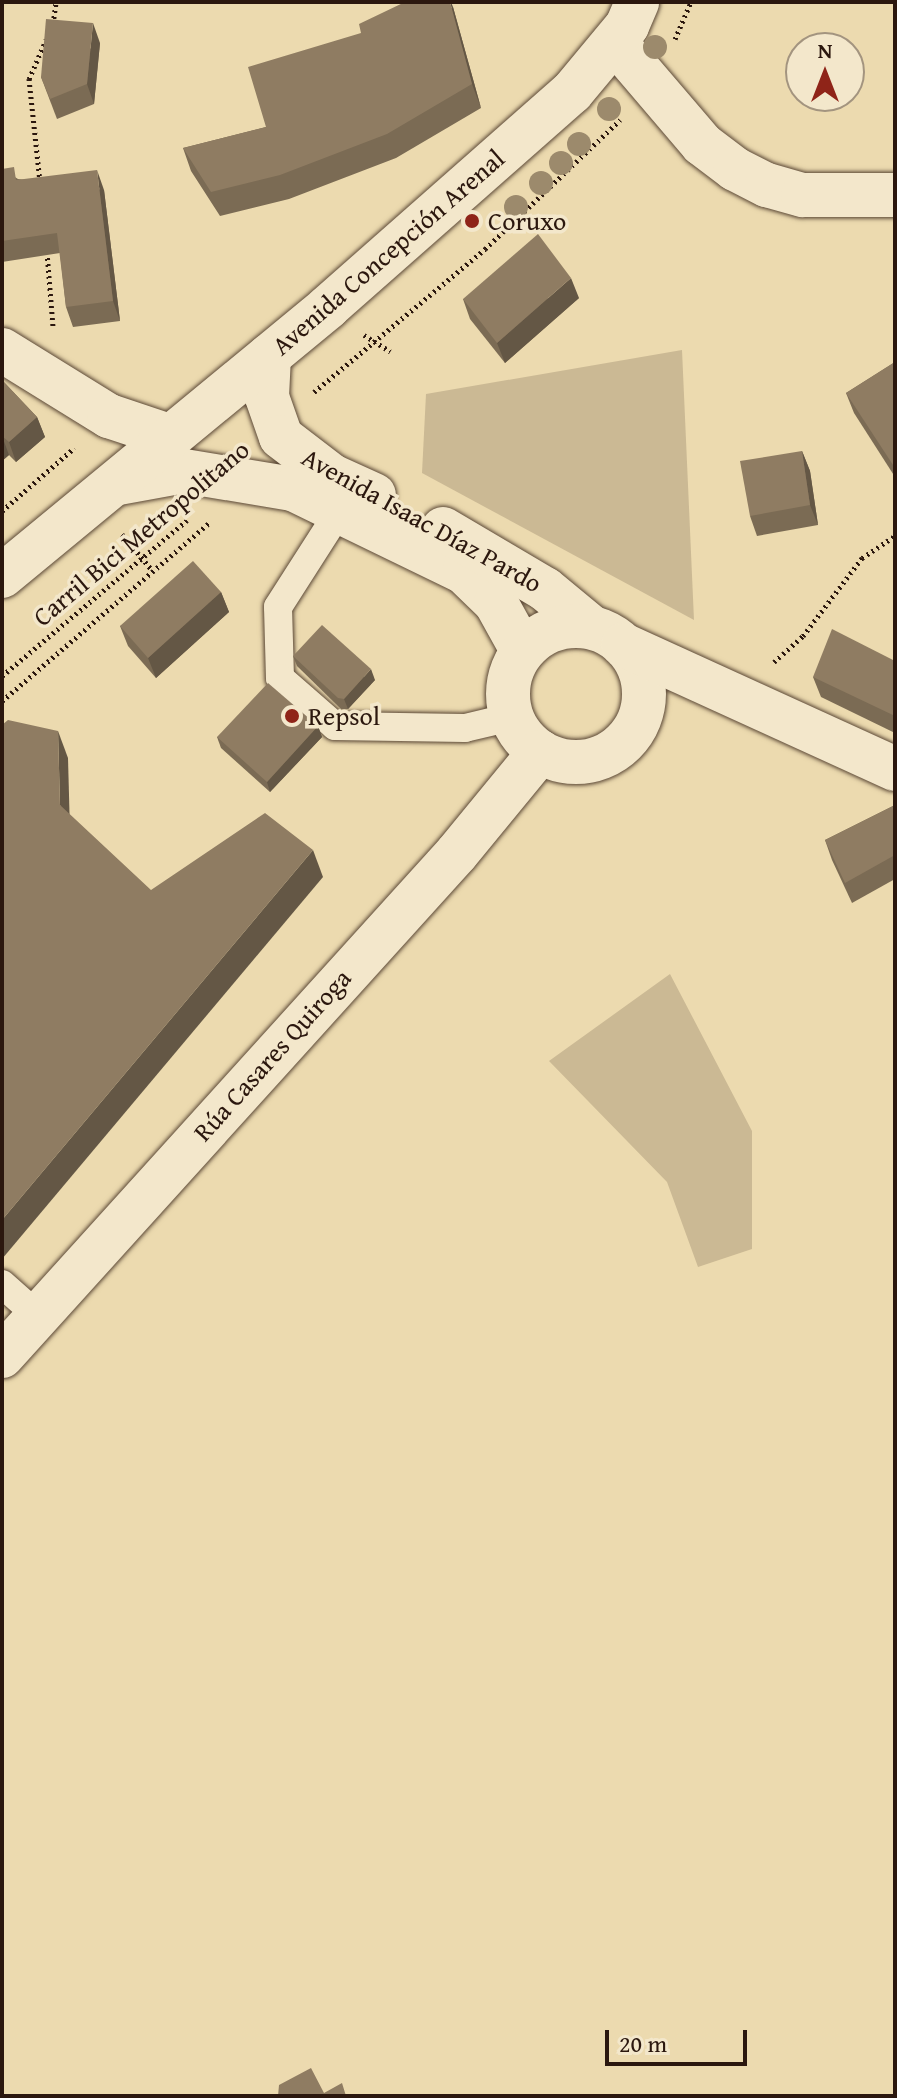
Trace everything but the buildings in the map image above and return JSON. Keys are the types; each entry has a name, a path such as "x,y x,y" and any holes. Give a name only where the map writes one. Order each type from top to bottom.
{"street":[{"name":"Avenida Concepción Arenal","path":"2,576 269,356 572,92 615,42 637,2"},
{"path":"615,42 702,144 767,185 803,195 895,195"},
{"path":"2,350 109,416 172,437"},
{"name":"Avenida Isaac Díaz Pardo","path":"269,356 267,397 281,437 332,476 432,522 545,589 607,636"},
{"name":"Avenida Isaac Díaz Pardo","path":"118,483 184,471 257,480 340,510 464,572 496,603 522,650"},
{"path":"607,636 642,675 641,716 629,737 610,753 587,762 563,762 540,752 523,737 511,717 510,671 522,650 540,635 564,626 607,636 895,769"},
{"path":"641,716 689,699 734,697"},
{"name":"Rúa Casares Quiroga","path":"2,1356 457,853 540,752"}],"lane":[{"path":"340,510 278,607 280,678 335,726 465,728 511,717"},
{"path":"2,1284 37,1315"}],"path":[{"path":"42,197 29,79 58,13 56,2"},
{"name":"Carril Bici Metropolitano","path":"281,437 300,404 537,203 617,125 649,83 691,2"},
{"path":"46,241 57,382"},
{"path":"2,511 109,416"},
{"path":"2,701 257,480"},
{"name":"Carril Bici Metropolitano","path":"2,676 140,555 257,480"},
{"path":"734,697 803,636 862,558 895,536"}],"shaded area":[{"path":"682,350 694,620 422,473 426,394"},
{"path":"670,974 752,1131 752,1249 698,1267 667,1182 549,1061"}],"place":[{"name":"Coruxo","path":"472,221"},
{"name":"Repsol","path":"292,716"}]}
